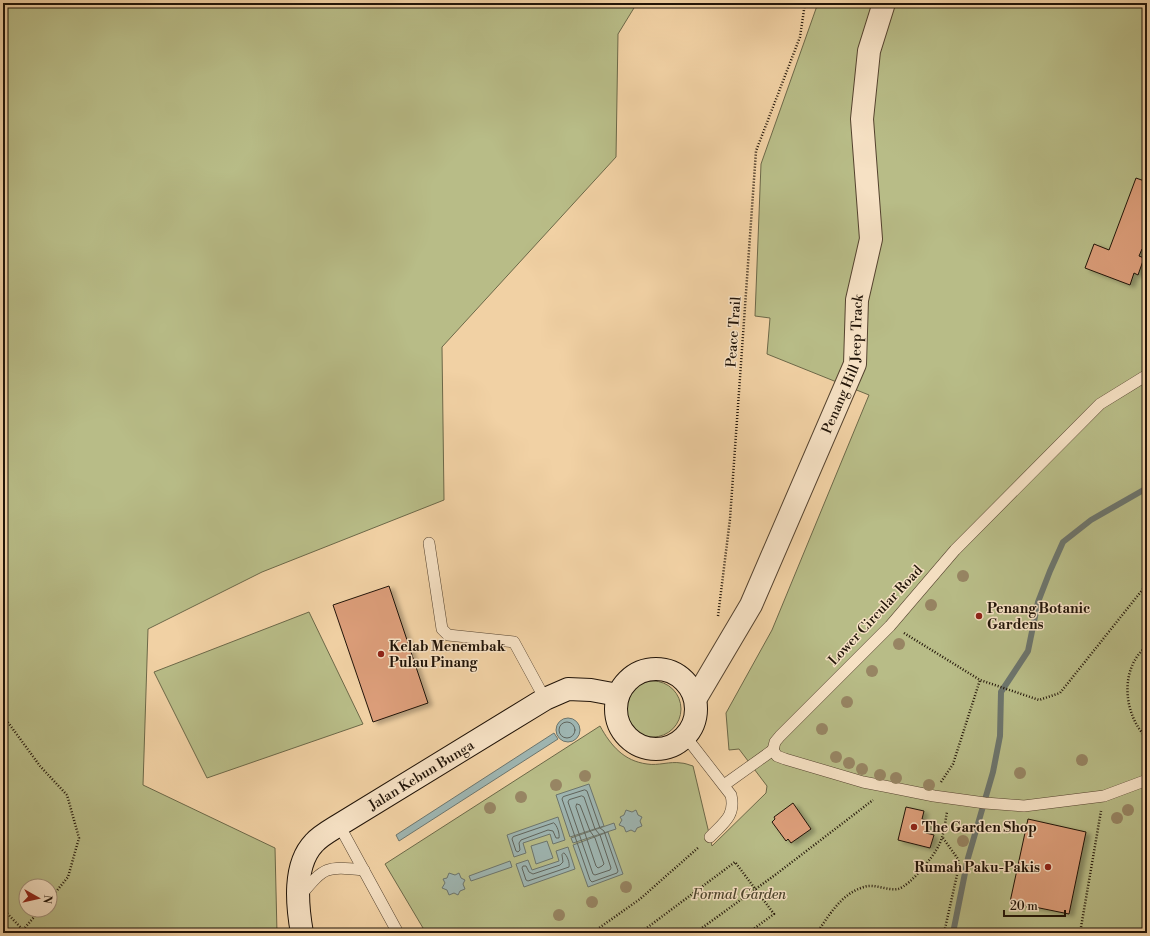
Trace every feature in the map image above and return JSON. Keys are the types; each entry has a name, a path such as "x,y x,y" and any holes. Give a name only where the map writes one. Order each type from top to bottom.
{"street":[{"name":"Penang Hill Jeep Track","path":"696,698 751,605 855,364 857,300 871,239 862,119 868,51 884,3"},
{"path":"656,668 669,670 681,676 690,686 696,698 697,712 694,725 686,737 675,745 661,750 648,749 635,744 624,734 618,722 616,708 618,695 624,684 633,675 644,670 656,668"},
{"name":"Jalan Kebun Bunga","path":"302,933 299,919 298,898 300,869 305,855 314,842 339,825 545,699 568,689 591,690 618,695"}],"lane":[{"name":"Lower Circular Road","path":"773,750 780,736 890,626 955,550 1040,463 1100,404 1147,375"},
{"path":"429,543 442,629 448,635 452,636 514,642 545,699"},
{"path":"686,737 731,795 733,804 729,817 710,838"},
{"path":"724,785 773,750 778,756 784,759 863,782 954,799 986,803 1024,806 1104,796 1147,780"},
{"path":"339,825 398,933"},
{"path":"298,898 316,877 326,870 337,867 364,870"}],"path":[{"name":"Peace Trail","path":"718,618 730,519 756,151 800,37 804,3"},
{"path":"906,634 980,680 1011,692 1039,700 1060,693 1147,584"},
{"path":"1147,646 1142,650 1131,668 1127,690 1130,711 1139,730 1147,738"},
{"path":"943,778 953,764 980,680"},
{"path":"3,708 7,721 40,766 67,794 79,838 68,878 58,890"},
{"path":"695,933 889,787"},
{"path":"1080,933 1104,796"},
{"path":"817,933 832,909 852,892 865,886 897,889 909,883 939,847 954,799"},
{"path":"592,933 640,899 710,838"},
{"path":"942,838 958,859 959,866 944,933"},
{"path":"640,933 735,862 774,914 748,933"},
{"path":"3,909 24,931 34,918"}],"green space":[{"path":"3,3 637,3 618,34 616,157 442,347 444,500 262,572 148,629 143,785 275,848 277,933 3,933"},
{"name":"Formal Garden","path":"818,3 1147,3 1147,933 426,933 385,864 600,726 614,746 632,760 651,764 684,763 693,766 712,846 766,793 767,786 739,749 729,750 726,713 772,630 869,395 767,354 770,318 755,316 761,164"},
{"path":"309,612 363,724 207,778 154,672"},
{"path":"647,681 659,681 669,685 677,693 681,703 681,715 677,725 669,733 659,737 647,737 637,733 629,725 625,715 625,703 629,693 637,685"}],"water":[{"path":"568,718 576,722 580,730 576,738 568,742 560,738 556,730 560,722"},
{"path":"554,733 558,739 399,841 396,835"},
{"path":"589,784 604,826 570,837 556,795"},
{"path":"626,810 632,812 636,810 638,815 642,817 640,821 642,826 637,828 635,832 631,830 626,832 624,827 619,825 622,820 620,817 624,815"},
{"path":"558,817 565,840 553,844 550,834 523,843 526,853 514,857 507,835"},
{"path":"614,823 616,829 573,843 571,838"},
{"path":"608,832 623,874 588,887 573,845"},
{"path":"547,841 553,858 536,864 531,846"},
{"path":"568,847 575,869 524,887 516,864 528,860 532,870 559,861 556,851"},
{"path":"510,861 512,867 471,881 469,876"},
{"path":"449,873 455,875 459,873 461,878 465,880 463,884 465,889 460,891 458,895 454,893 449,895 447,890 442,888 445,883 443,879 447,878"}],"building":[{"path":"1136,178 1147,182 1147,251 1142,249 1139,256 1144,258 1138,275 1134,273 1130,285 1085,268 1094,244 1109,250"},
{"name":"Kelab Menembak Pulau Pinang","path":"389,586 428,703 373,722 333,605"},
{"path":"793,803 811,829 791,843 788,839 786,841 772,822 775,819 774,817"},
{"name":"The Garden Shop","path":"906,807 924,811 922,819 929,821 926,833 934,835 930,848 898,840"},
{"name":"Rumah Paku-Pakis","path":"1028,819 1086,832 1069,914 1010,902"}],"waterway":[{"path":"953,933 968,858 993,772 1000,736 1001,692 1028,651 1038,602 1050,571 1063,542 1091,520 1147,488"}],"place":[{"name":"Penang Botanic Gardens","path":"979,616"},
{"name":"Kelab Menembak Pulau Pinang","path":"381,654"},
{"name":"The Garden Shop","path":"914,827"},
{"name":"Rumah Paku-Pakis","path":"1048,867"}]}
